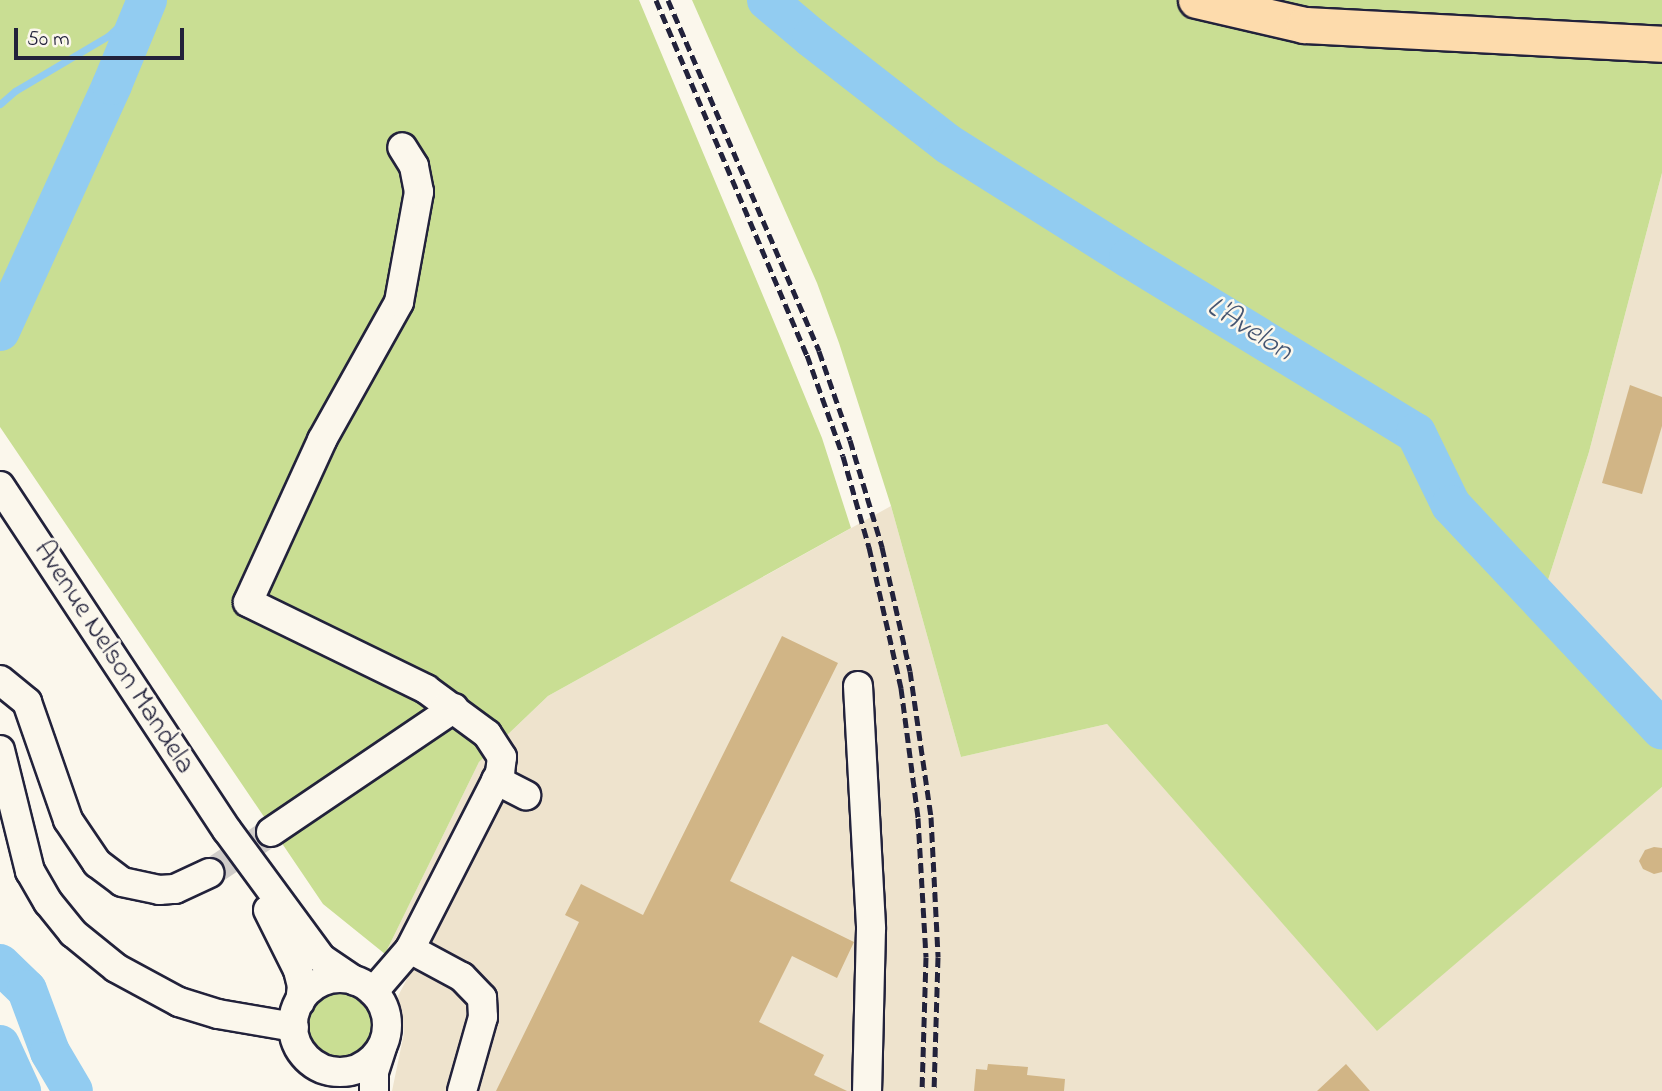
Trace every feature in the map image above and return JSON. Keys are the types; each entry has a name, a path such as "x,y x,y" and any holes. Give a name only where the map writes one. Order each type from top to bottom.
{"main road":[{"path":"1196,0 1247,15 1304,25 1662,44"}],"street":[{"path":"364,987 410,949 496,780 502,766 499,749 487,734 413,681 248,602 322,440 399,302 419,192 414,166 402,147"},
{"name":"Avenue Nelson Mandela","path":"0,486 227,830 321,958 364,987"},
{"path":"0,680 27,702 68,820 97,863 122,882 159,890 183,886 210,873"},
{"path":"858,686 871,941 867,1091"},
{"path":"271,832 454,708"},
{"path":"0,750 30,871 48,902 73,933 116,968 179,1002 218,1014 297,1015"},
{"path":"496,780 526,795"},
{"name":"Avenue Nelson Mandela","path":"227,830 298,970 302,986 297,1015"},
{"path":"410,949 462,977 482,998 483,1017 462,1091"},
{"path":"348,1091 340,1081 302,1052 297,1015 310,990 324,982 339,979 364,987 383,1006 387,1021 376,1064 374,1091"},
{"path":"323,1069 338,1072 354,1070 372,1060 382,1047"}],"shaded area":[{"path":"1662,173 1662,741 1541,602 1589,452"},
{"path":"891,506 961,757 1107,724 1377,1030 1662,787 1662,1091 392,1091 404,1033 398,996 408,977 385,954 479,762 548,696"}],"green space":[{"path":"0,0 639,0 822,438 851,528 548,696 479,762 385,954 323,904 0,427"},
{"path":"692,0 1662,0 1662,173 1589,452 1541,602 1662,741 1662,787 1377,1031 1107,724 961,757 891,506 839,343 817,283"},
{"path":"340,992 353,995 364,1002 371,1013 374,1026 371,1039 364,1050 353,1057 340,1060 327,1057 316,1050 309,1039 306,1026 309,1013 316,1002 327,995"}],"building":[{"path":"1630,385 1662,397 1662,426 1642,494 1602,483"},
{"path":"782,636 838,663 730,881 854,942 837,978 792,956 759,1022 824,1055 814,1075 847,1091 496,1091 579,922 565,915 581,884 643,915"},
{"path":"1662,848 1662,872 1654,874 1643,869 1639,861 1645,850"},
{"path":"988,1064 1028,1067 1027,1075 1065,1079 1064,1091 974,1091 976,1069 987,1070"},
{"path":"1346,1064 1370,1091 1317,1091"}],"waterway":[{"path":"0,331 112,85 147,0"},
{"name":"L'Avelon","path":"767,0 948,144 1416,433 1451,505 1662,730"},
{"path":"0,104 15,91 108,36 146,1"},
{"path":"0,964 27,990 50,1052 73,1091"},
{"path":"0,1045 21,1091"}],"tunnel":[{"path":"210,873 271,832"}],"railway":[{"path":"656,0 807,355 843,456 869,547 901,688 918,818 926,957 922,1091"},
{"path":"668,0 819,351 850,440 882,547 910,671 931,817 938,957 934,1091"}]}
